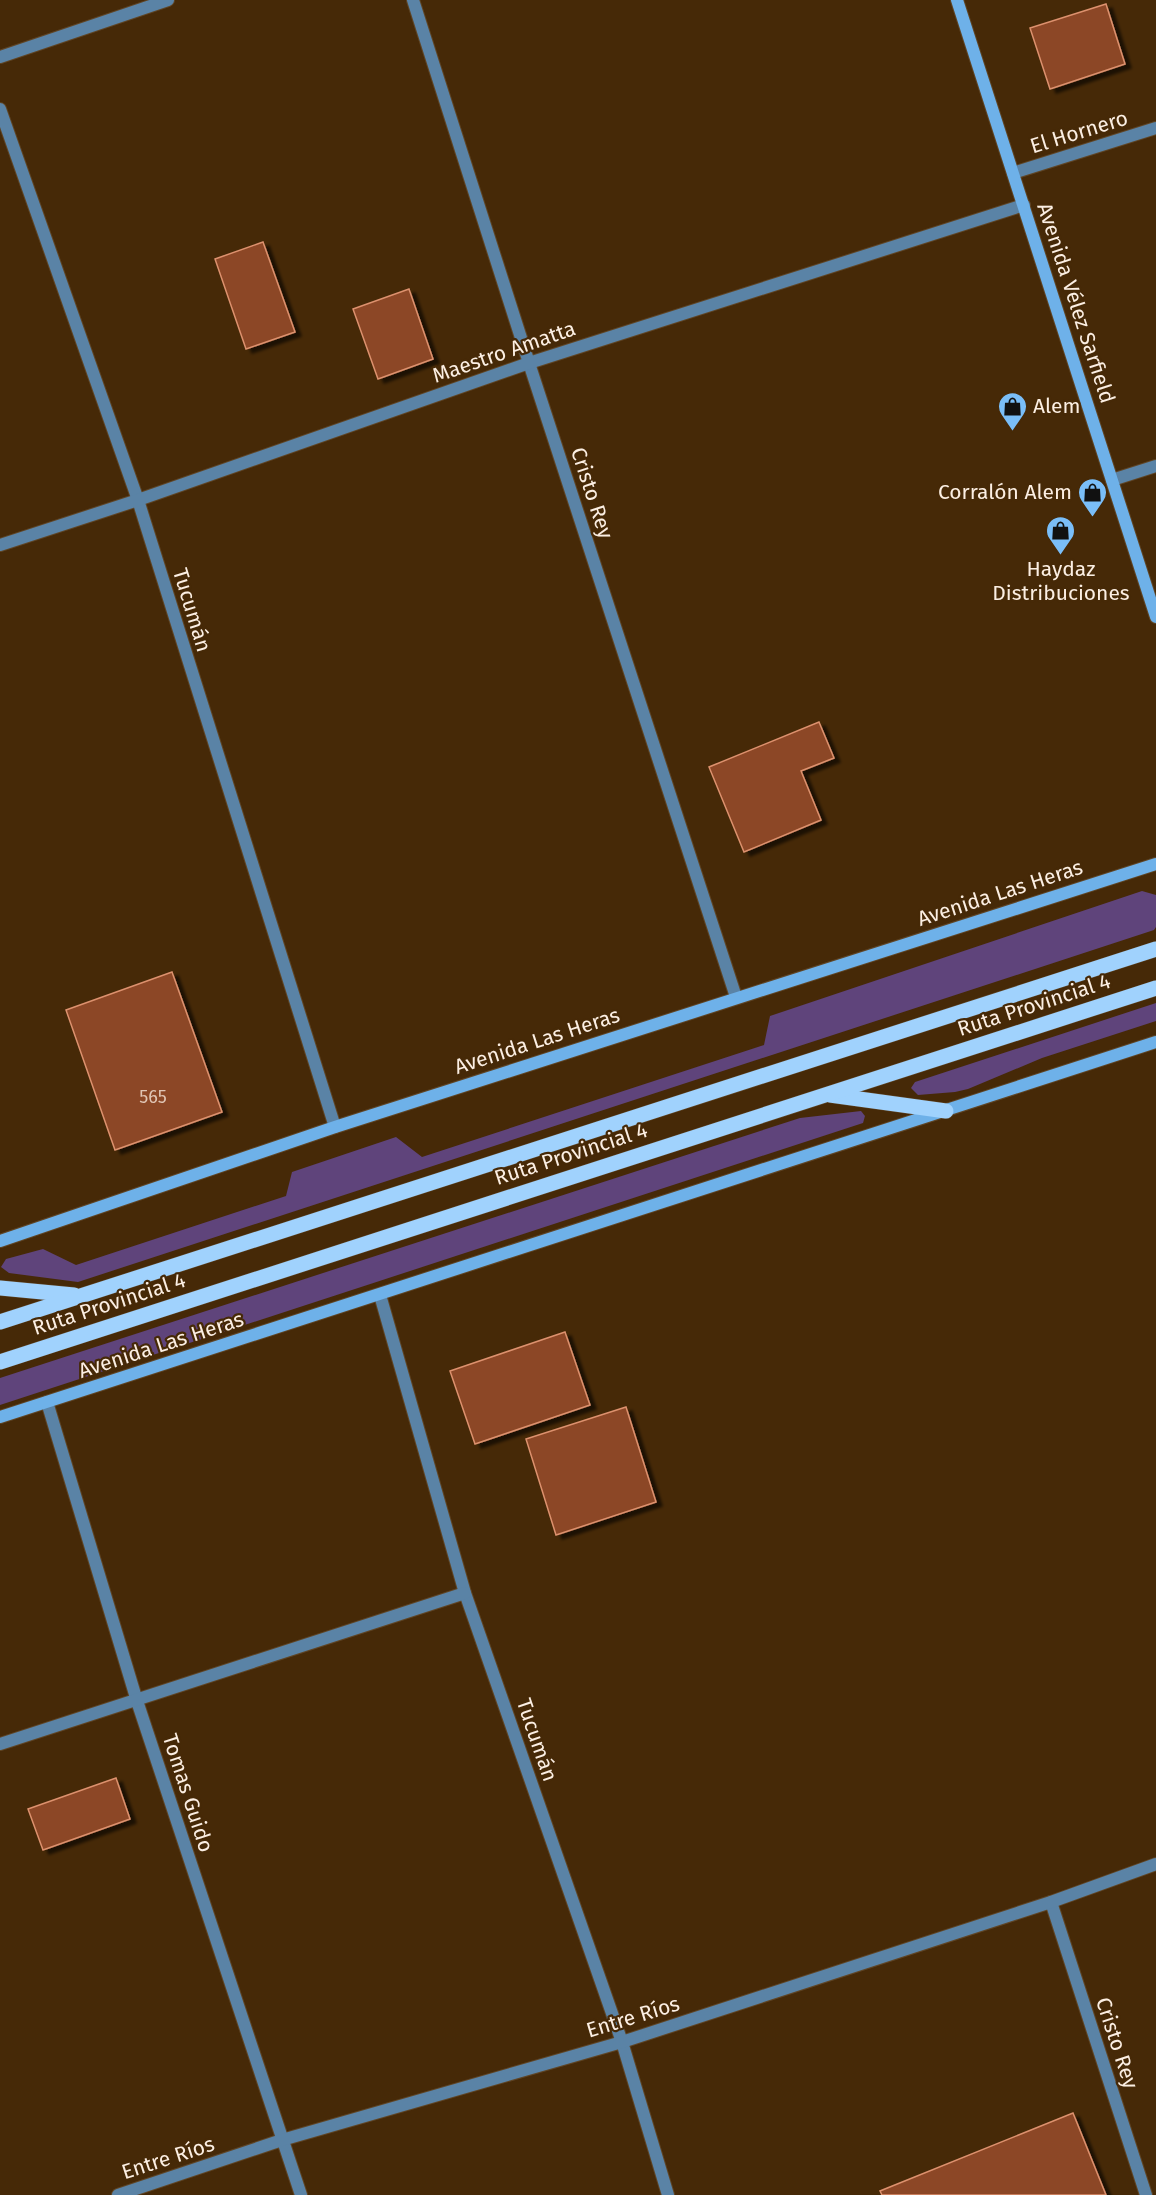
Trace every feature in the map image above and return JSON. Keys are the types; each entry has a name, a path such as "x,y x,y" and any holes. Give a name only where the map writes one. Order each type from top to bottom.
{"main road":[{"name":"Avenida Vélez Sarfield","path":"957,0 1156,617"},
{"name":"Avenida Las Heras","path":"0,1241 334,1127 1156,864"},
{"name":"Ruta Provincial 4","path":"0,1322 1156,949"},
{"name":"Ruta Provincial 4","path":"0,1362 1156,988"},
{"name":"Avenida Las Heras","path":"0,1417 1156,1042"},
{"path":"824,1094 946,1110"},
{"path":"0,1287 80,1296"}],"street":[{"path":"0,57 168,0"},
{"name":"Cristo Rey","path":"413,0 736,997"},
{"name":"Tucumán","path":"0,109 138,500 334,1127"},
{"name":"El Hornero","path":"1013,173 1156,128"},
{"name":"Maestro Amatta","path":"0,545 138,500 529,363 1024,205"},
{"path":"1112,480 1156,466"},
{"name":"Tucumán","path":"380,1295 465,1593 622,2042 668,2195"},
{"name":"Tomas Guido","path":"47,1402 137,1701 301,2195"},
{"path":"0,1744 465,1593"},
{"name":"Entre Ríos","path":"118,2195 282,2140 622,2042 1051,1902 1156,1864"},
{"name":"Cristo Rey","path":"1051,1902 1146,2195"}],"shaded area":[{"path":"1142,891 1156,895 1156,927 1154,930 78,1282 9,1273 1,1267 6,1259 43,1249 76,1265 286,1196 292,1172 396,1137 422,1157 764,1045 770,1016"},
{"path":"1156,1003 1156,1021 1042,1058 968,1089 918,1095 911,1088 915,1082"},
{"path":"861,1111 865,1116 863,1123 0,1405 0,1378 800,1118"}],"building":[{"path":"1106,4 1125,64 1050,89 1030,28"},
{"path":"263,242 295,332 246,349 215,259"},
{"path":"409,289 433,359 378,379 353,309"},
{"path":"819,722 834,758 801,771 821,820 744,852 709,767"},
{"path":"172,972 222,1112 115,1150 66,1010"},
{"path":"565,1332 590,1405 475,1444 450,1371"},
{"path":"626,1407 656,1502 556,1535 526,1439"},
{"path":"116,1778 130,1819 43,1850 28,1809"},
{"path":"1073,2113 1106,2195 882,2195 880,2191"}],"place":[{"name":"Alem","path":"1012,432"},
{"name":"Corralón Alem","path":"1093,518"},
{"name":"Haydaz Distribuciones","path":"1061,556"}]}
